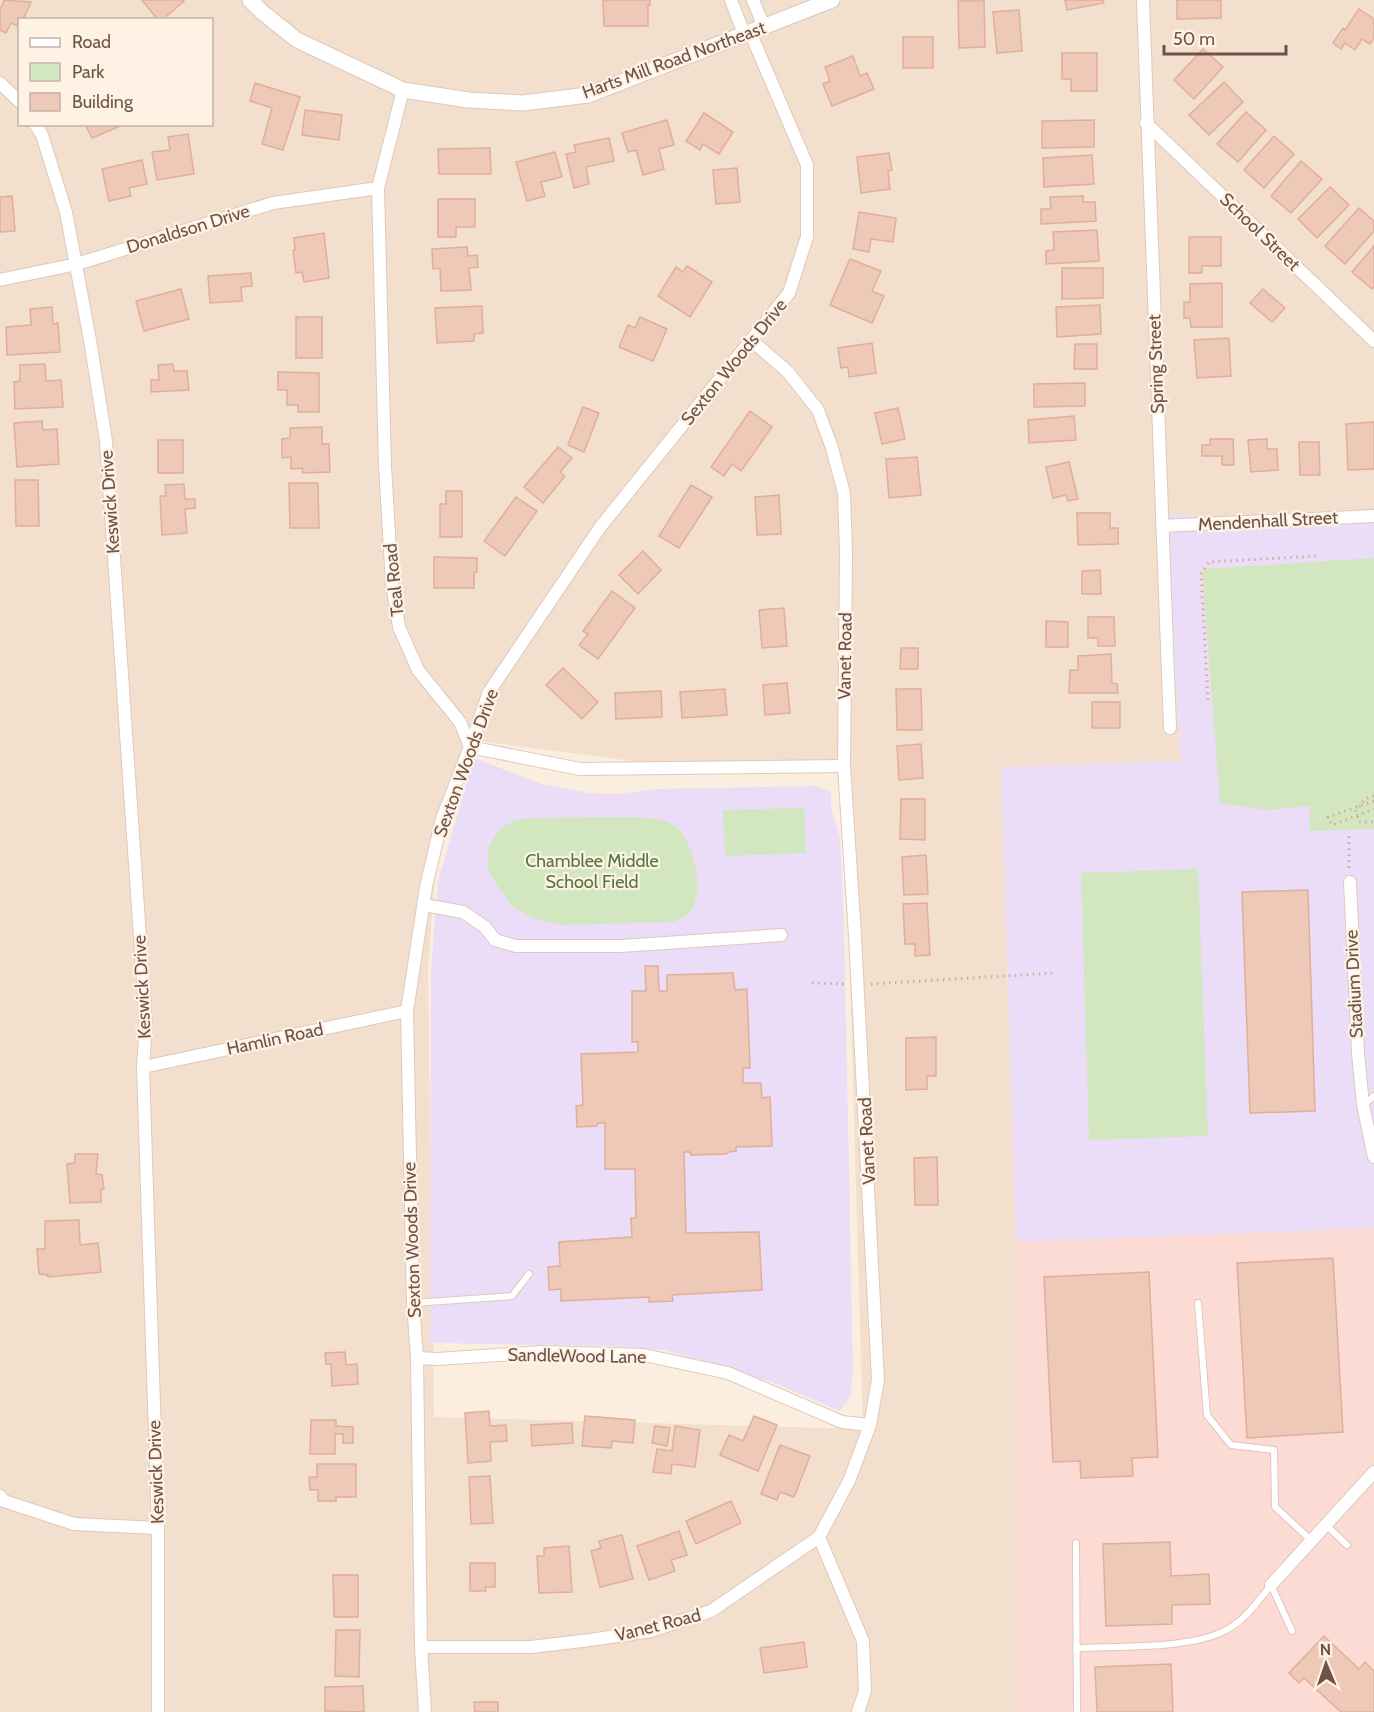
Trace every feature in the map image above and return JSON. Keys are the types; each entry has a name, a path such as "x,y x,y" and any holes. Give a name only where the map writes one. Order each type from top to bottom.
{"street":[{"name":"Harts Mill Road Northeast","path":"250,0 297,40 403,90 468,100 524,103 588,95 832,0"},
{"path":"731,0 752,31"},
{"path":"752,31 753,0"},
{"name":"Spring Street","path":"1143,0 1170,728"},
{"name":"Sexton Woods Drive","path":"425,1712 421,1647 417,1358 413,1303 407,1011 426,887 442,819 489,692 601,526 789,292 807,237 807,165 752,31"},
{"path":"0,83 18,100"},
{"name":"Teal Road","path":"403,90 378,188 385,466 392,584 399,627 418,670 460,723 470,747"},
{"name":"School Street","path":"1146,123 1374,341"},
{"name":"Keswick Drive","path":"37,126 66,212 77,264 106,441 146,1025 143,1066 158,1528 158,1712"},
{"name":"Donaldson Drive","path":"0,280 77,264 273,203 378,188"},
{"name":"Vanet Road","path":"421,1647 531,1647 590,1640 651,1630 711,1611 819,1537 849,1481 870,1425 878,1380 844,766 846,552 844,493 832,448 818,410 788,372 751,340"},
{"name":"Mendenhall Street","path":"1162,526 1374,516"},
{"path":"470,747 580,769 844,766"},
{"name":"Stadium Drive","path":"1350,882 1358,1053 1363,1105 1374,1157"},
{"path":"424,905 463,912 485,927 495,940 516,946 621,946 781,935"},
{"name":"Hamlin Road","path":"143,1066 407,1011"},
{"name":"SandleWood Lane","path":"417,1358 437,1359 542,1352 644,1355 728,1373 842,1422 870,1425"},
{"path":"1271,1585 1374,1473"},
{"path":"0,1496 4,1501 74,1524 158,1528"},
{"path":"819,1537 863,1641 865,1691 858,1712"}],"lane":[{"path":"1363,1105 1374,1096"},
{"path":"413,1303 512,1296 530,1274"},
{"path":"1198,1303 1207,1415 1231,1445 1274,1450 1275,1507 1312,1540"},
{"path":"1326,1525 1347,1545"},
{"path":"1076,1543 1077,1712"},
{"path":"1076,1648 1190,1642 1222,1632 1251,1611 1271,1585 1292,1630"}],"path":[{"path":"1304,550 1304,556"},
{"path":"1208,700 1201,574 1209,562 1318,556"},
{"path":"1374,796 1365,799 1356,811 1359,822 1374,822"},
{"path":"1374,801 1328,817 1332,825 1374,809"},
{"path":"1350,834 1350,882"},
{"path":"864,984 1055,973"},
{"path":"812,983 846,984"}],"shaded area":[{"path":"0,0 1374,0 1374,510 1238,520 1166,514 1181,761 1001,768 1016,1242 1021,1712 0,1712","holes":["472,740 693,769 844,767 863,1429 434,1417 428,969 439,824"]},
{"path":"1374,510 1374,1228 1016,1242 1001,767 1181,761 1166,514 1238,520"},
{"path":"477,759 541,784 590,793 616,794 658,789 816,786 831,792 831,808 840,838 844,927 853,1373 850,1397 840,1411 779,1385 713,1363 663,1350 611,1346 430,1343 431,969 438,882 472,765"},
{"path":"1374,1228 1374,1712 1021,1712 1016,1242"}],"green space":[{"path":"1374,558 1374,829 1310,831 1310,806 1267,810 1220,803 1202,569"},
{"path":"804,808 806,853 725,856 723,810"},
{"name":"Chamblee Middle School Field","path":"653,818 670,823 682,833 692,853 697,877 695,900 688,914 673,922 561,925 535,919 514,908 488,869 488,848 500,828 516,820"},
{"path":"1198,869 1208,1136 1089,1140 1081,873"}],"building":[{"path":"4,0 31,2 24,18 18,18 18,26 11,23 6,33 0,30 0,10"},
{"path":"142,0 184,1 164,18 156,18"},
{"path":"603,0 650,0 648,26 604,26"},
{"path":"1065,0 1103,0 1104,3 1067,10"},
{"path":"1177,0 1221,0 1221,18 1177,19"},
{"path":"958,1 984,1 985,47 959,48"},
{"path":"1359,9 1374,19 1374,38 1370,44 1362,39 1355,50 1345,43 1341,49 1333,43"},
{"path":"1019,10 1022,51 997,53 993,12"},
{"path":"903,37 933,37 933,68 903,68"},
{"path":"1203,49 1223,67 1194,99 1174,80"},
{"path":"1062,53 1097,53 1097,91 1071,91 1071,79 1062,79"},
{"path":"853,56 860,76 867,73 874,89 832,106 823,84 830,81 825,67"},
{"path":"1224,82 1243,102 1209,135 1189,115"},
{"path":"255,83 300,97 283,150 262,144 272,108 250,101"},
{"path":"305,110 342,115 339,140 302,135"},
{"path":"1246,112 1266,130 1238,162 1217,144"},
{"path":"704,113 733,132 719,154 703,144 700,150 686,141"},
{"path":"667,120 674,145 659,149 664,169 643,175 636,150 628,152 622,133"},
{"path":"1094,120 1094,147 1042,148 1042,121"},
{"path":"86,126 120,126 92,138"},
{"path":"188,134 194,174 157,180 152,152 170,150 168,137"},
{"path":"1274,136 1294,154 1264,188 1244,170"},
{"path":"609,138 614,161 586,167 589,184 574,188 566,154 576,152 574,145"},
{"path":"490,148 491,174 439,174 438,149"},
{"path":"555,152 562,177 541,182 545,196 527,201 516,162"},
{"path":"889,153 892,170 888,171 890,189 861,193 857,157"},
{"path":"1092,155 1094,184 1044,187 1043,158"},
{"path":"142,160 147,184 129,188 131,196 109,201 102,169"},
{"path":"1301,161 1322,179 1291,213 1271,196"},
{"path":"737,168 740,202 716,204 713,170"},
{"path":"1330,187 1349,205 1317,238 1298,219"},
{"path":"12,196 15,231 0,232 0,197"},
{"path":"1083,196 1083,202 1095,202 1096,221 1041,224 1041,209 1051,209 1050,197"},
{"path":"438,199 475,199 475,227 456,227 456,237 438,237"},
{"path":"1359,208 1374,221 1374,231 1345,264 1325,246"},
{"path":"859,212 896,218 893,242 871,239 869,252 853,249"},
{"path":"1097,230 1099,261 1046,264 1046,251 1054,250 1053,232"},
{"path":"324,233 329,278 304,282 302,272 296,273 294,238"},
{"path":"1189,237 1221,237 1221,266 1202,266 1202,273 1189,273"},
{"path":"1374,246 1374,286 1372,289 1352,272"},
{"path":"467,247 468,256 477,255 478,267 469,268 471,290 441,291 440,268 433,269 432,249"},
{"path":"850,259 881,271 872,291 884,296 872,323 830,305"},
{"path":"687,266 712,282 690,317 658,296 676,267 683,272"},
{"path":"1062,268 1103,268 1103,298 1062,299"},
{"path":"251,273 252,286 241,287 242,301 210,303 208,276"},
{"path":"1222,283 1222,327 1191,327 1190,318 1184,318 1184,302 1190,302 1190,284"},
{"path":"181,289 189,319 144,331 136,301"},
{"path":"1263,289 1285,308 1272,322 1250,303"},
{"path":"1100,305 1101,334 1057,337 1056,307"},
{"path":"482,306 483,333 474,334 474,341 437,343 435,308"},
{"path":"52,307 53,324 58,323 60,352 7,355 6,327 31,325 30,309"},
{"path":"296,317 322,317 322,358 296,358"},
{"path":"640,317 667,329 653,361 619,347 628,325 635,328"},
{"path":"1229,338 1231,376 1197,378 1194,340"},
{"path":"872,343 876,373 849,377 848,367 841,368 838,348"},
{"path":"1075,344 1097,344 1097,369 1074,369"},
{"path":"45,364 46,381 61,380 63,407 15,409 14,382 20,381 20,365"},
{"path":"173,364 174,371 187,371 189,390 151,392 151,380 159,380 158,365"},
{"path":"278,372 319,373 319,412 298,412 298,405 287,405 287,390 278,390"},
{"path":"1085,383 1085,406 1034,407 1034,384"},
{"path":"583,407 599,413 584,452 568,445"},
{"path":"898,408 905,439 882,444 875,413"},
{"path":"750,411 772,427 741,471 732,464 724,476 711,467"},
{"path":"1074,416 1076,440 1029,443 1028,420"},
{"path":"42,421 43,430 57,429 59,464 17,467 14,423"},
{"path":"1374,422 1374,469 1348,470 1346,424"},
{"path":"322,427 322,444 329,444 330,472 303,473 302,468 291,469 291,457 282,458 282,439 290,438 290,428"},
{"path":"1210,439 1233,439 1234,465 1222,465 1222,456 1202,456 1202,445 1210,445"},
{"path":"1267,439 1267,449 1277,449 1278,470 1251,472 1248,440"},
{"path":"158,440 183,440 183,473 158,473"},
{"path":"1299,442 1319,442 1320,475 1300,475"},
{"path":"558,447 572,458 560,472 565,476 543,503 524,487"},
{"path":"917,457 921,495 889,498 886,459"},
{"path":"1069,462 1078,499 1068,501 1066,495 1053,498 1046,467"},
{"path":"15,480 38,480 39,526 16,526"},
{"path":"289,483 318,483 319,528 290,528"},
{"path":"184,484 185,499 195,499 195,508 185,509 187,533 162,535 160,496 166,496 165,485"},
{"path":"691,485 712,497 679,548 659,536"},
{"path":"446,491 462,491 462,537 440,537 440,504 446,504"},
{"path":"779,495 781,534 757,535 755,497"},
{"path":"516,497 537,511 505,556 484,541"},
{"path":"1077,513 1110,513 1110,528 1118,528 1118,544 1078,545"},
{"path":"643,551 661,570 638,594 619,575"},
{"path":"434,557 477,558 474,588 434,588"},
{"path":"1100,570 1101,594 1082,594 1082,571"},
{"path":"612,591 635,608 598,659 579,645 588,634 583,631"},
{"path":"784,608 787,646 762,648 759,610"},
{"path":"1088,617 1114,617 1115,646 1098,646 1098,638 1088,638"},
{"path":"1046,621 1068,622 1068,647 1046,647"},
{"path":"901,648 918,648 918,669 900,669"},
{"path":"1111,654 1112,683 1117,684 1118,693 1069,693 1070,670 1078,670 1078,656"},
{"path":"563,668 598,702 582,719 546,685"},
{"path":"787,683 790,713 765,715 763,685"},
{"path":"725,689 727,715 682,718 680,692"},
{"path":"896,689 921,689 922,730 897,730"},
{"path":"661,691 662,717 616,719 615,693"},
{"path":"1092,702 1120,702 1120,728 1092,728"},
{"path":"921,744 923,778 899,780 897,746"},
{"path":"901,799 925,799 925,840 900,839"},
{"path":"926,855 928,894 904,895 902,857"},
{"path":"1308,890 1315,1111 1250,1113 1242,892"},
{"path":"927,903 930,955 915,956 915,944 905,944 903,904"},
{"path":"645,966 658,966 659,991 667,991 667,975 733,973 735,990 747,989 750,1068 743,1068 743,1083 761,1083 762,1098 770,1097 772,1146 736,1147 736,1151 727,1154 691,1155 690,1152 684,1152 686,1233 759,1232 762,1290 672,1295 673,1301 649,1302 649,1297 561,1301 561,1289 549,1290 548,1267 560,1266 559,1242 632,1237 631,1218 636,1218 635,1169 605,1169 605,1123 598,1123 597,1126 577,1127 576,1106 583,1105 581,1054 638,1052 638,1042 632,1042 632,991 646,991"},
{"path":"936,1037 936,1076 927,1076 927,1089 906,1090 906,1038"},
{"path":"75,1154 98,1154 96,1174 102,1175 104,1189 101,1189 101,1202 70,1203 67,1164 75,1163"},
{"path":"937,1157 938,1205 915,1205 914,1158"},
{"path":"79,1220 80,1245 98,1243 101,1272 48,1277 48,1275 39,1274 37,1249 45,1249 45,1221"},
{"path":"1333,1258 1343,1432 1247,1438 1237,1263"},
{"path":"1149,1272 1158,1457 1132,1458 1133,1476 1081,1478 1080,1461 1053,1462 1044,1277"},
{"path":"345,1352 346,1365 357,1364 358,1384 332,1386 331,1364 326,1364 325,1353"},
{"path":"489,1411 490,1426 506,1425 507,1441 490,1442 491,1461 468,1463 465,1413"},
{"path":"585,1416 635,1420 633,1443 612,1441 611,1448 582,1446"},
{"path":"754,1416 777,1425 758,1471 720,1455 729,1435 743,1441"},
{"path":"311,1420 336,1420 336,1426 353,1427 353,1443 343,1443 343,1434 335,1434 335,1454 310,1454"},
{"path":"572,1423 573,1443 532,1446 531,1425"},
{"path":"655,1426 670,1428 667,1446 652,1443"},
{"path":"675,1426 700,1430 695,1467 672,1464 671,1474 653,1472 657,1449 672,1451"},
{"path":"780,1445 810,1456 794,1497 780,1492 777,1500 761,1494"},
{"path":"317,1464 356,1464 356,1497 336,1497 336,1501 318,1501 318,1490 310,1490 309,1477 317,1477"},
{"path":"490,1476 493,1523 471,1524 469,1477"},
{"path":"731,1501 741,1523 696,1544 686,1521"},
{"path":"679,1531 687,1555 671,1560 675,1571 649,1580 637,1546"},
{"path":"622,1535 633,1579 600,1587 591,1551 601,1548 599,1541"},
{"path":"1170,1542 1171,1576 1209,1574 1210,1604 1172,1605 1172,1624 1106,1626 1103,1544"},
{"path":"569,1546 572,1592 539,1593 537,1556 544,1556 544,1548"},
{"path":"470,1563 495,1563 495,1587 485,1587 486,1591 470,1591"},
{"path":"333,1575 358,1575 358,1617 334,1617"},
{"path":"336,1630 360,1630 359,1677 335,1676"},
{"path":"1324,1636 1359,1669 1365,1662 1374,1671 1374,1712 1341,1712 1304,1678 1299,1683 1289,1673"},
{"path":"804,1642 807,1667 764,1673 760,1648"},
{"path":"1171,1664 1173,1712 1097,1712 1095,1667"},
{"path":"363,1686 364,1712 325,1711 325,1687"},
{"path":"474,1702 498,1702 498,1712 475,1712"}]}
